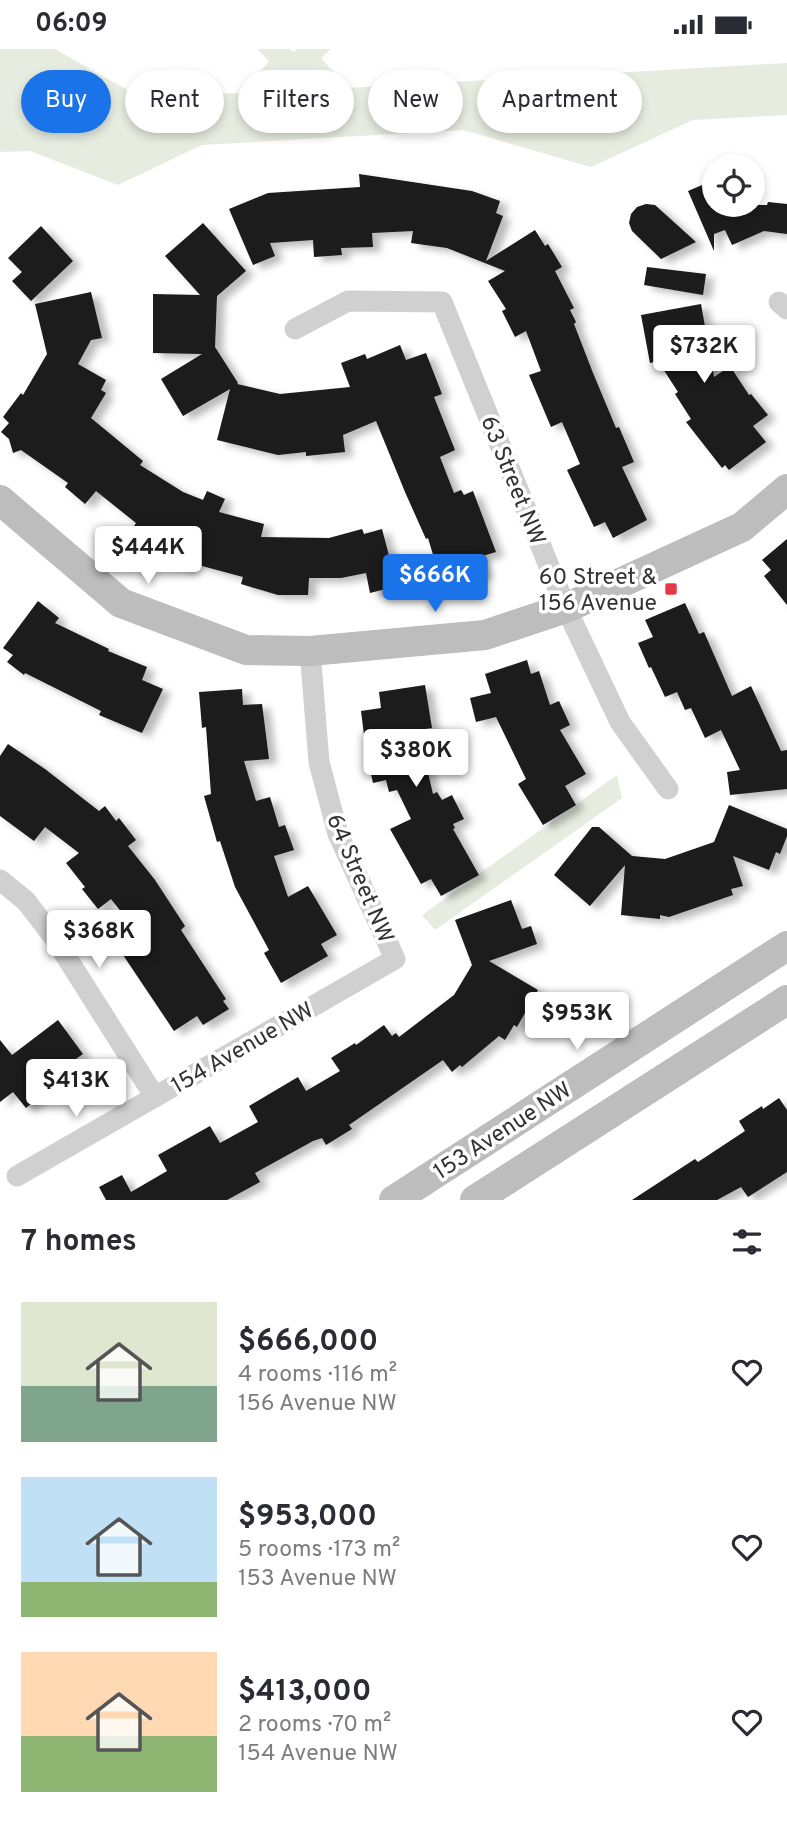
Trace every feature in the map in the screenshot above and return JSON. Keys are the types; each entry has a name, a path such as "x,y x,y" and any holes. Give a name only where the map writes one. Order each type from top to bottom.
{"street":[{"name":"63 Street NW","path":"295,328 348,301 442,302 566,608 620,722 668,789"},
{"path":"0,500 121,603 246,650 310,651 485,635 566,608 742,527 787,489"},
{"name":"64 Street NW","path":"310,651 319,762 338,834 395,959"},
{"path":"0,880 26,901 55,939 155,1097"},
{"name":"153 Avenue NW","path":"394,1200 787,946"},
{"name":"154 Avenue NW","path":"17,1177 395,959"},
{"name":"153 Avenue NW","path":"475,1200 787,1000"}],"shaded area":[{"path":"0,49 55,49 92,70 21,70 21,133 111,133 111,81 125,89 125,133 224,133 224,94 238,93 238,133 354,133 354,88 368,87 368,133 411,133 202,145 118,185 30,151 0,152"},
{"path":"257,49 290,49 293,52 297,49 331,49 321,58 332,70 262,70 269,61"},
{"path":"787,63 787,115 693,120 591,167 463,130 463,81 477,81 477,133 642,133 642,71"},
{"path":"617,775 622,798 435,930 422,915"}],"building":[{"path":"359,174 472,191 500,201 496,213 503,216 486,261 535,230 545,246 548,244 562,267 555,271 574,308 570,310 576,322 574,324 593,373 616,428 619,427 634,462 622,467 647,520 613,538 605,522 594,527 567,470 580,464 562,422 551,427 529,375 541,371 526,331 515,337 502,311 506,309 488,281 505,271 447,248 411,243 413,231 372,233 373,247 341,248 342,255 314,257 313,240 270,243 275,256 253,265 229,209 268,193 360,187"},
{"path":"702,185 702,217 765,217 765,205 768,202 787,204 787,234 764,231 732,245 725,230 714,234 714,251 688,191"},
{"path":"655,205 696,242 661,259 632,231 629,223 631,214 637,207"},
{"path":"203,223 246,271 217,296 215,347 237,384 280,394 350,387 341,363 365,354 367,359 400,345 406,360 426,353 442,394 434,397 455,450 440,457 454,493 461,490 464,495 473,491 496,552 479,557 485,574 443,588 428,538 426,539 405,492 376,421 343,435 345,452 306,456 306,452 278,455 217,440 230,389 183,416 161,379 202,354 153,353 153,294 200,295 165,256"},
{"path":"41,226 73,261 31,301 12,281 22,272 8,258"},
{"path":"647,267 706,274 703,295 644,285"},
{"path":"91,292 102,338 91,340 78,364 106,380 101,390 106,393 91,418 143,461 140,465 183,492 203,500 207,491 225,499 219,512 264,524 261,537 329,538 362,529 364,534 382,529 397,586 370,593 366,573 341,578 309,578 308,595 278,595 241,584 243,577 191,563 188,570 161,558 127,537 136,523 96,491 85,504 65,487 68,483 21,450 13,453 9,439 1,432 9,423 3,417 21,393 23,395 47,354 35,304"},
{"path":"701,304 714,377 730,366 749,395 751,394 768,415 753,426 766,442 729,470 725,465 722,468 686,422 691,419 658,361 650,363 641,315"},
{"path":"787,539 787,605 764,576 771,570 762,560"},
{"path":"38,601 59,618 55,623 109,649 108,651 147,667 142,680 163,689 142,733 99,715 101,711 25,673 24,675 7,662 13,655 3,648"},
{"path":"685,603 699,634 704,632 732,696 751,686 781,751 787,750 787,789 730,795 727,772 740,770 721,730 705,738 691,708 685,710 677,692 665,697 651,667 649,668 638,643 653,637 645,620"},
{"path":"527,660 531,674 539,671 550,705 559,701 570,725 560,730 586,774 565,786 576,805 543,825 518,784 526,779 496,717 476,722 470,698 491,693 485,674"},
{"path":"425,685 432,728 418,730 433,794 437,792 442,800 452,795 464,819 453,824 453,829 479,875 441,896 431,879 421,884 390,829 411,819 397,790 389,792 386,780 373,783 361,711 381,708 379,692"},
{"path":"242,689 243,705 262,704 269,759 244,761 256,801 270,797 279,827 285,825 294,850 274,856 288,897 308,886 337,935 321,944 328,956 281,983 264,953 269,950 235,887 220,841 217,842 204,796 211,794 206,727 202,728 199,692"},
{"path":"8,744 99,811 105,806 116,821 119,818 136,840 128,846 155,880 185,926 181,930 226,999 223,1001 229,1009 203,1025 197,1016 174,1031 117,946 117,939 134,928 111,899 98,909 66,863 79,853 45,827 34,841 0,816 0,756"},
{"path":"729,805 787,829 780,854 776,852 769,870 733,856 743,886 731,889 733,895 669,917 660,915 660,919 621,915 625,865 590,906 554,875 592,827 599,827 632,856 665,859 714,842"},
{"path":"511,900 522,929 531,926 537,944 489,961 538,990 517,1027 514,1025 505,1040 499,1036 462,1067 460,1065 452,1072 443,1060 349,1125 352,1129 326,1145 322,1138 313,1141 255,1173 260,1182 227,1200 106,1200 99,1187 122,1175 131,1192 167,1171 158,1155 210,1126 220,1143 258,1122 249,1106 298,1077 306,1091 340,1071 331,1058 355,1043 356,1045 384,1025 392,1036 396,1033 399,1037 454,995 472,965 455,920"},
{"path":"58,1020 83,1054 70,1063 84,1081 61,1098 52,1086 26,1108 13,1092 0,1102 0,1040 12,1055"},
{"path":"779,1098 787,1110 787,1172 748,1197 741,1187 717,1200 632,1200 695,1159 698,1162 745,1131 739,1121"}],"place":[{"name":"60 Street & 156 Avenue","path":"671,589"}]}
